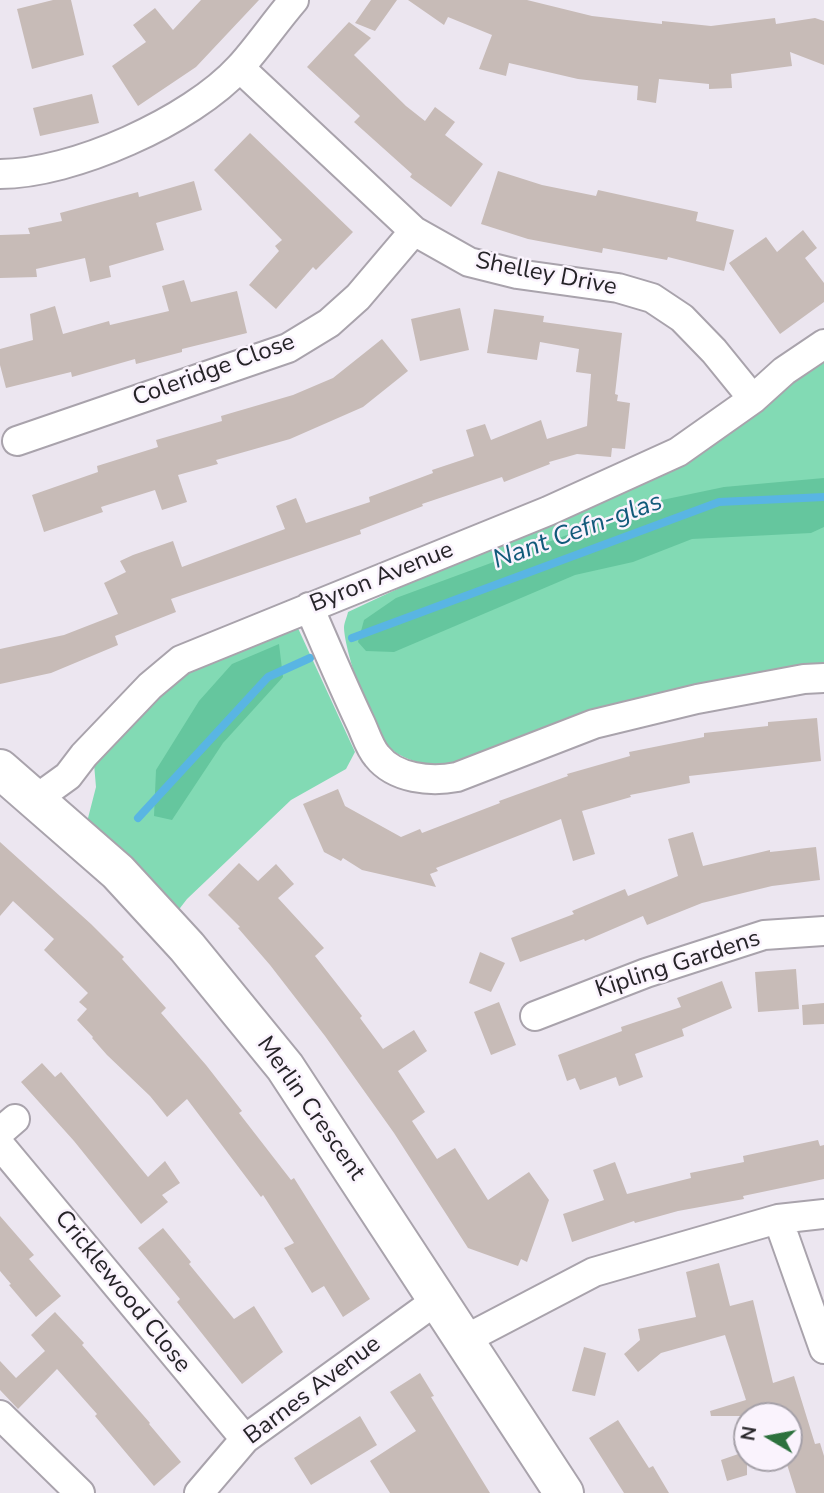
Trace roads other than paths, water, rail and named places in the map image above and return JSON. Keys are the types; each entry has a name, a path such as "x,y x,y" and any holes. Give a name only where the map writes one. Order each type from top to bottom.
{"street":[{"path":"0,174 23,174 65,165 179,115 240,68 294,0"},
{"name":"Shelley Drive","path":"240,68 414,231 469,262 517,274 618,288 652,298 682,318 714,351 753,400"},
{"name":"Coleridge Close","path":"17,441 288,348 330,323 358,297 414,231"},
{"name":"Byron Avenue","path":"38,802 68,776 150,686 181,660 548,511 678,452 753,400 784,371 824,344"},
{"path":"310,607 348,698 377,756 397,770 416,777 438,780 457,776 594,724 697,699 804,679 824,678"},
{"name":"Merlin Crescent","path":"1,773 118,872 187,947 285,1067 565,1493"},
{"name":"Kipling Gardens","path":"535,1016 646,973 764,935 824,931"},
{"name":"Cricklewood Close","path":"0,1144 245,1440"},
{"path":"464,1340 594,1272 778,1219 824,1214"},
{"path":"778,1219 824,1349"},
{"name":"Barnes Avenue","path":"199,1493 245,1440 437,1300"},
{"path":"0,1415 80,1493"}],"waterway":[{"name":"Nant Cefn-glas","path":"352,638 719,502 824,497"},
{"name":"Nant Cefn-glas","path":"138,818 268,677 310,658"}]}
